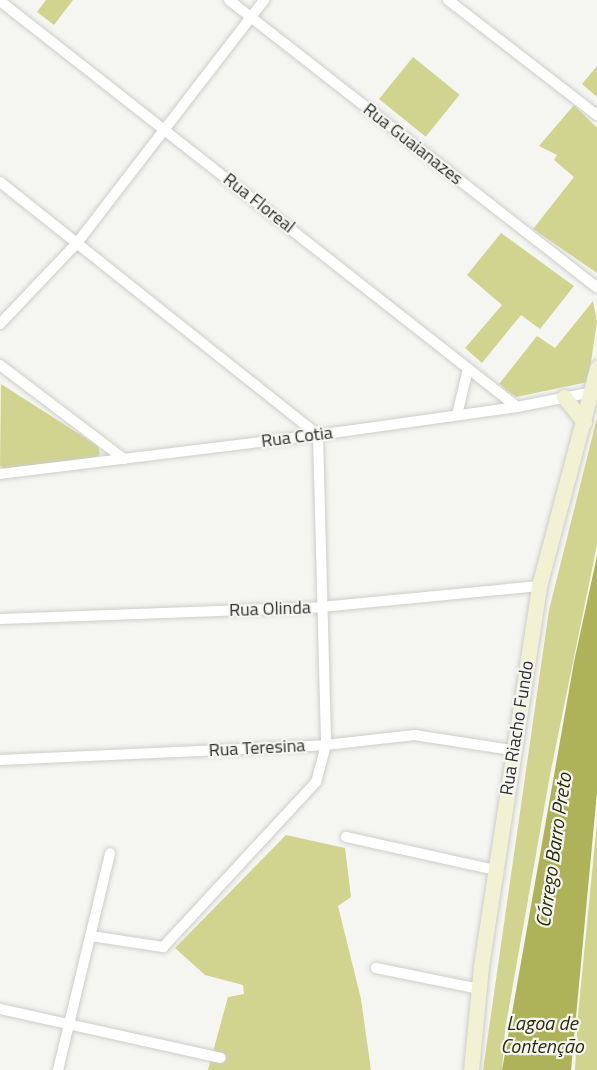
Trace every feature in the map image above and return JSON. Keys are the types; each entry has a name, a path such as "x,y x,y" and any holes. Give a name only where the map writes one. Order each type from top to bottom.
{"main road":[{"name":"Rua Riacho Fundo","path":"471,1070 495,870 539,586 595,391 597,368"},
{"path":"564,397 584,423"}],"street":[{"name":"Rua Guaianazes","path":"229,0 597,288"},
{"path":"0,324 76,243 264,0"},
{"path":"448,0 597,115"},
{"name":"Rua Floreal","path":"0,1 517,407"},
{"path":"0,182 318,435 326,745 316,782 163,947 91,936"},
{"path":"0,365 124,459"},
{"path":"457,415 468,369"},
{"path":"0,376 14,375"},
{"name":"Rua Cotia","path":"0,474 318,435 517,407 595,391"},
{"name":"Rua Olinda","path":"0,619 321,607 539,586"},
{"name":"Rua Teresina","path":"0,760 326,745 414,735 512,750"},
{"path":"346,837 495,870"},
{"path":"58,1070 110,853"},
{"path":"376,968 479,989"},
{"path":"0,1009 221,1058"}],"shaded area":[{"path":"46,0 73,0 54,25 37,12"},
{"path":"413,57 460,95 426,137 379,99"},
{"path":"597,66 597,97 582,84"},
{"path":"574,105 597,128 597,273 533,229 574,177 554,160 557,155 539,146"},
{"path":"501,233 574,286 540,329 521,315 482,363 465,348 502,305 467,275"},
{"path":"593,301 597,322 588,382 516,397 499,384 537,336 555,348"},
{"path":"1,384 98,446 100,453 96,458 5,469 0,466"},
{"path":"597,418 597,545 550,775 505,1030 502,1070 483,1070 549,610"},
{"path":"597,822 597,1070 575,1070 578,1015"},
{"path":"286,835 345,848 351,897 338,906 361,999 371,1070 208,1070 228,997 244,994 243,985 205,975 175,948"}],"water":[{"name":"Lagoa de Contenção","path":"597,556 597,792 571,1070 502,1070 574,662"}],"water label":[{"name":"Córrego Barro Preto","path":"553,850"}]}
